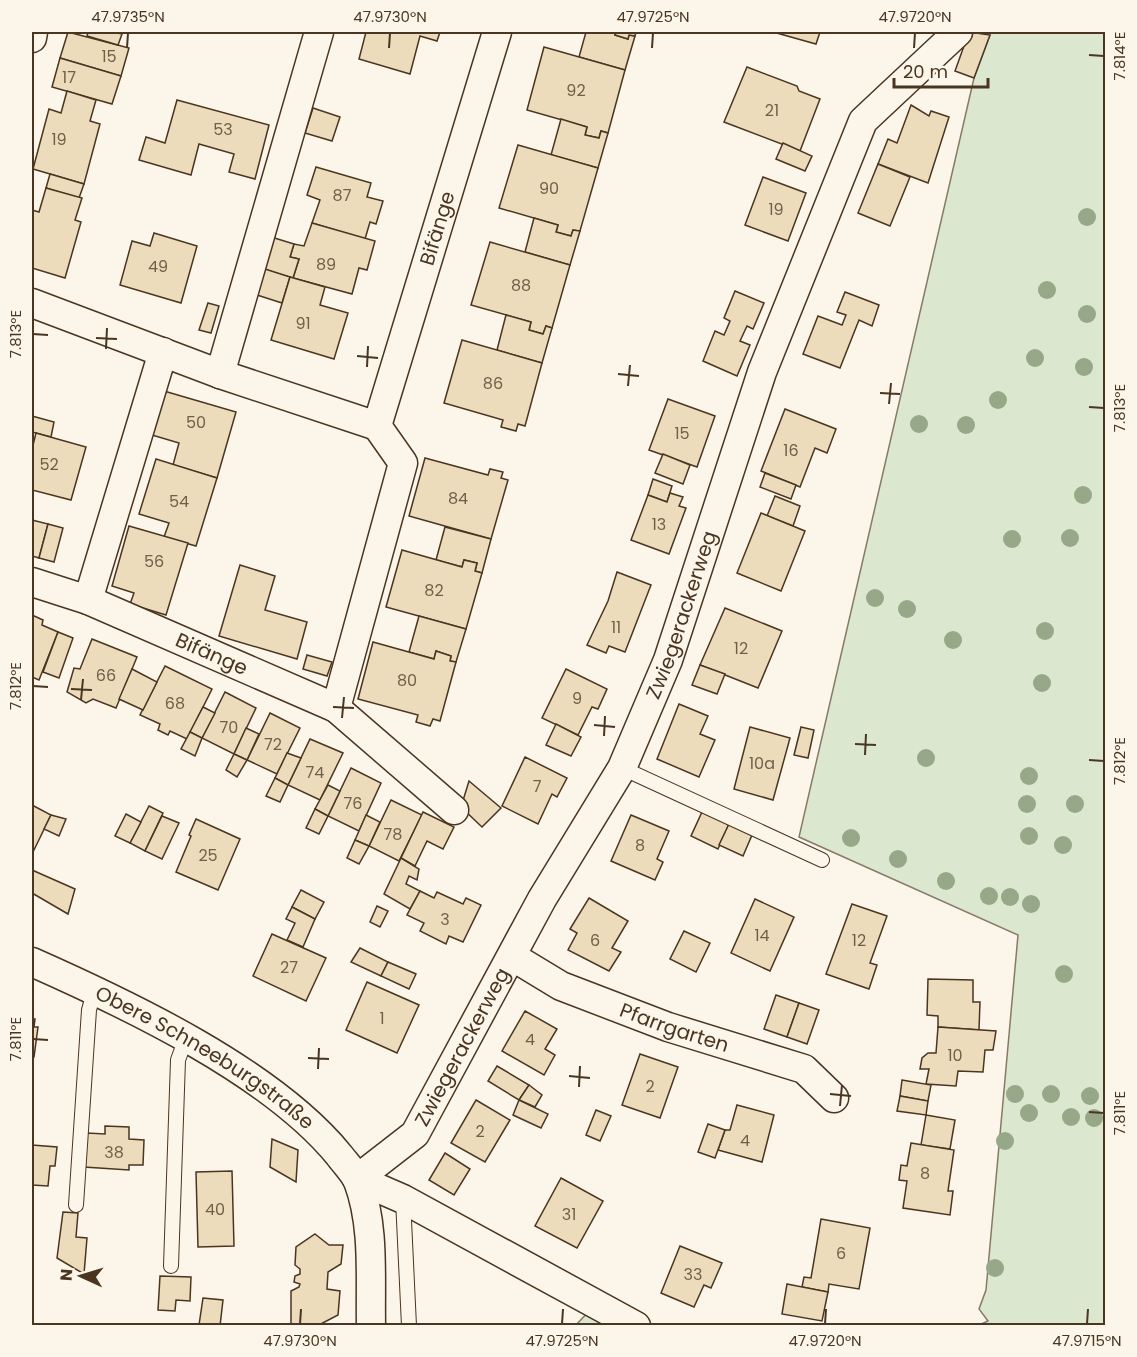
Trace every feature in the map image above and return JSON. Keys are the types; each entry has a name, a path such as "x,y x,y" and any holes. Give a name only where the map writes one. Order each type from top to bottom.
{"street":[{"path":"32,38 33,32"},
{"path":"220,374 320,32"},
{"name":"Bifänge","path":"377,426 497,32"},
{"name":"Zwiegerackerweg","path":"357,1179 415,1134 513,957 542,899 622,768 668,660 762,372 863,121 958,32"},
{"path":"32,303 220,374 377,426 403,463 336,708"},
{"path":"88,600 163,352"},
{"name":"Bifänge","path":"32,582 88,600 336,708 454,810"},
{"name":"Pfarrgarten","path":"513,957 561,986 668,1027 804,1068 834,1098"},
{"name":"Obere Schneeburgstraße","path":"32,962 186,1038 303,1117 357,1179 403,1200 636,1326"},
{"name":"Obere Schneeburgstraße","path":"357,1179 369,1226 371,1326"}],"lane":[{"path":"622,768 822,860"},
{"path":"76,1205 89,1010 94,992"},
{"path":"171,1266 178,1060 186,1038"},
{"path":"403,1200 410,1326"}],"green space":[{"path":"991,32 1105,32 1105,1325 979,1325 988,1321 979,1309 986,1290 1018,935 799,837 974,78"},
{"path":"593,1307 623,1326 575,1326"}],"building":[{"path":"68,32 129,48 121,76 60,58"},
{"path":"88,32 122,34 118,45 87,36"},
{"path":"366,32 440,32 437,41 420,36 410,74 359,59"},
{"path":"586,32 616,32 615,35 628,39 629,35 635,36 625,70 579,57"},
{"path":"616,32 636,32 635,36 629,35 628,39 615,35"},
{"path":"773,32 820,32 816,44"},
{"path":"969,32 990,35 974,78 955,71"},
{"path":"544,47 625,70 608,133 601,131 599,138 585,135 587,127 527,110"},
{"path":"60,58 121,76 112,104 52,87"},
{"path":"747,67 797,86 799,91 820,99 800,151 724,122"},
{"path":"67,91 96,100 90,121 100,124 84,184 33,169 49,109 61,113"},
{"path":"177,100 269,125 255,179 229,172 234,154 199,144 191,175 139,160 146,137 165,143"},
{"path":"911,105 929,116 931,111 949,117 928,183 878,164 888,139 897,143"},
{"path":"313,108 340,117 332,141 305,133"},
{"path":"561,119 587,127 585,135 599,138 601,131 608,133 598,168 551,155"},
{"path":"783,143 812,156 805,171 776,159"},
{"path":"518,145 598,168 580,231 573,230 571,236 556,232 558,225 499,208"},
{"path":"878,164 910,177 890,226 858,213"},
{"path":"316,167 371,183 367,197 383,201 376,224 370,222 365,239 312,223 320,200 307,195"},
{"path":"50,174 84,184 79,198 46,188"},
{"path":"763,177 806,193 788,241 745,225"},
{"path":"46,188 82,198 75,220 81,222 65,278 32,268 32,210 39,212"},
{"path":"534,218 558,225 556,232 571,236 573,230 580,231 570,265 525,252"},
{"path":"312,223 375,241 367,270 359,268 352,294 293,278 299,259 290,257 294,244 304,246"},
{"path":"154,233 197,246 181,303 120,285 132,241 150,246"},
{"path":"268,236 294,244 290,257 299,259 293,278 259,268"},
{"path":"490,242 570,265 552,328 546,326 543,334 529,330 531,322 471,305"},
{"path":"265,269 290,277 282,303 257,295"},
{"path":"290,277 325,287 320,305 348,313 334,359 271,340"},
{"path":"735,291 764,303 753,329 747,326 740,341 750,345 737,376 703,361 715,331 724,335 730,321 724,318"},
{"path":"845,292 879,305 872,326 859,320 840,368 803,354 818,316 842,325 846,315 837,312"},
{"path":"208,303 219,306 211,333 199,330"},
{"path":"506,315 531,322 529,330 543,334 546,326 552,328 542,363 497,350"},
{"path":"462,340 542,363 525,426 518,424 516,431 501,427 503,420 444,403"},
{"path":"164,391 236,412 217,478 173,465 179,443 152,435"},
{"path":"668,399 715,416 697,467 649,450"},
{"path":"785,409 836,429 827,453 815,448 800,487 761,471"},
{"path":"32,416 54,422 51,437 32,432"},
{"path":"36,433 86,447 71,500 32,490 32,449"},
{"path":"663,454 690,465 683,484 655,473"},
{"path":"425,458 488,475 490,469 503,472 501,478 508,480 491,539 409,516"},
{"path":"156,459 217,478 196,546 164,537 169,523 139,514"},
{"path":"765,473 796,485 791,499 760,487"},
{"path":"653,479 672,486 667,502 648,495"},
{"path":"670,493 683,497 679,506 686,508 669,554 631,540 648,495 667,502"},
{"path":"775,496 800,506 793,526 767,516"},
{"path":"761,513 805,531 781,591 737,573"},
{"path":"32,520 48,524 39,558 32,556"},
{"path":"48,524 63,528 54,562 39,558"},
{"path":"129,526 188,543 166,615 130,604 134,593 112,586"},
{"path":"445,527 491,539 482,573 475,571 477,563 464,560 462,567 436,560"},
{"path":"402,550 462,567 464,560 477,563 475,571 482,573 466,629 386,607"},
{"path":"240,565 275,576 265,610 307,622 297,659 219,636"},
{"path":"617,572 651,585 625,652 609,646 606,653 587,645 608,601"},
{"path":"725,608 782,631 758,688 700,665"},
{"path":"32,615 43,620 42,625 58,632 39,680 32,677"},
{"path":"419,616 466,629 456,662 450,661 451,656 436,651 434,659 409,652"},
{"path":"58,632 73,638 59,678 43,672"},
{"path":"92,639 137,657 116,708 93,699 86,703 67,692 74,668 80,669"},
{"path":"373,642 434,659 436,651 451,656 450,661 456,662 440,721 433,719 430,726 416,722 418,715 358,699"},
{"path":"307,655 332,662 327,676 303,669"},
{"path":"700,665 725,674 717,694 692,685"},
{"path":"165,666 212,689 187,739 170,731 168,735 158,730 160,724 140,715"},
{"path":"132,669 157,682 143,710 119,699"},
{"path":"566,669 607,689 598,709 592,707 578,735 542,718"},
{"path":"225,692 256,708 234,754 202,738"},
{"path":"679,704 708,716 700,734 715,740 699,777 657,759"},
{"path":"203,707 215,713 202,738 190,732"},
{"path":"270,713 300,728 277,774 247,760"},
{"path":"556,724 581,737 571,756 546,745"},
{"path":"750,727 790,738 773,800 734,789"},
{"path":"801,727 814,730 808,758 794,755"},
{"path":"246,728 259,734 247,760 234,754"},
{"path":"190,732 202,738 195,756 181,749"},
{"path":"310,739 343,753 320,800 288,785"},
{"path":"287,753 301,758 288,785 275,778"},
{"path":"234,754 247,760 237,777 226,770"},
{"path":"525,757 567,778 557,797 552,794 538,824 502,806"},
{"path":"351,768 381,783 359,831 328,816"},
{"path":"275,778 288,785 280,802 266,796"},
{"path":"469,781 501,808 482,827 461,807"},
{"path":"328,785 340,791 328,816 315,809"},
{"path":"391,800 422,815 399,861 369,846"},
{"path":"32,805 51,815 32,854"},
{"path":"149,806 163,813 145,851 130,843"},
{"path":"315,809 328,816 319,834 306,828"},
{"path":"423,812 454,827 443,849 427,841 415,866 401,858"},
{"path":"702,812 729,824 718,849 691,836"},
{"path":"126,814 141,822 130,843 115,836"},
{"path":"51,815 66,819 59,836 44,829"},
{"path":"366,815 380,822 369,846 355,840"},
{"path":"631,815 669,831 657,859 663,862 655,880 611,861"},
{"path":"162,816 179,823 162,859 145,851"},
{"path":"196,819 240,839 218,890 176,872"},
{"path":"729,824 752,835 743,856 719,845"},
{"path":"355,840 369,846 359,864 347,858"},
{"path":"401,858 419,869 417,880 409,876 406,884 420,891 410,909 384,894"},
{"path":"32,870 75,889 68,914 32,893"},
{"path":"301,890 324,902 315,919 292,907"},
{"path":"420,891 434,898 437,892 463,904 466,898 481,905 463,942 449,936 446,944 420,931 424,923 407,915"},
{"path":"589,898 628,921 612,948 621,952 609,971 568,950 577,933 570,929"},
{"path":"755,899 794,917 770,971 731,953"},
{"path":"852,904 887,916 870,963 877,965 869,989 826,974"},
{"path":"377,906 388,911 380,927 370,922"},
{"path":"292,907 315,919 303,947 287,940 295,923 286,919"},
{"path":"684,931 710,943 696,972 670,959"},
{"path":"272,934 326,958 306,1001 253,976"},
{"path":"360,948 388,962 381,976 351,962"},
{"path":"388,962 416,974 409,989 381,976"},
{"path":"928,979 973,980 973,1002 980,1002 979,1030 938,1027 938,1016 927,1015"},
{"path":"367,982 419,1005 397,1053 346,1030"},
{"path":"776,995 799,1003 787,1037 764,1029"},
{"path":"799,1003 819,1010 807,1044 787,1037"},
{"path":"525,1011 557,1029 545,1049 555,1055 544,1075 502,1051"},
{"path":"32,1019 35,1019 34,1027 38,1027 34,1057 32,1057"},
{"path":"938,1027 996,1031 993,1050 985,1050 983,1072 958,1071 956,1086 926,1084 929,1069 920,1069 922,1058 928,1053 936,1053"},
{"path":"640,1054 678,1067 660,1118 622,1105"},
{"path":"497,1066 529,1085 519,1100 488,1081"},
{"path":"902,1080 931,1085 928,1101 900,1096"},
{"path":"529,1085 542,1095 535,1107 519,1100"},
{"path":"900,1096 928,1101 926,1115 897,1111"},
{"path":"476,1100 510,1120 485,1162 451,1143"},
{"path":"519,1100 548,1114 541,1128 513,1115"},
{"path":"737,1105 774,1115 762,1162 718,1150 725,1130 730,1130"},
{"path":"596,1110 611,1116 600,1141 586,1135"},
{"path":"926,1115 955,1120 950,1149 921,1145"},
{"path":"708,1124 725,1130 715,1158 698,1152"},
{"path":"105,1126 129,1127 129,1139 144,1140 143,1165 129,1165 129,1170 84,1167 87,1133 105,1134"},
{"path":"272,1139 298,1150 296,1182 270,1167"},
{"path":"911,1143 954,1150 948,1191 953,1191 950,1215 903,1208 907,1181 899,1180 901,1165 907,1166"},
{"path":"32,1145 57,1147 55,1166 50,1166 48,1186 32,1185"},
{"path":"445,1153 470,1169 454,1195 429,1180"},
{"path":"232,1171 234,1246 198,1247 196,1172"},
{"path":"561,1178 603,1201 577,1248 535,1226"},
{"path":"63,1212 78,1213 76,1237 87,1238 84,1274 57,1258"},
{"path":"821,1219 870,1228 859,1289 829,1284 828,1292 802,1287 804,1277 811,1278"},
{"path":"315,1234 329,1245 343,1245 341,1264 328,1272 327,1289 340,1291 338,1315 317,1326 291,1326 291,1291 300,1284 294,1282 295,1276 300,1274 300,1269 295,1265 296,1247"},
{"path":"680,1246 722,1263 711,1288 704,1285 694,1307 661,1293"},
{"path":"160,1276 191,1277 190,1301 176,1300 175,1311 158,1310"},
{"path":"787,1284 828,1292 822,1321 782,1314"},
{"path":"203,1298 223,1300 220,1326 199,1325"}]}
